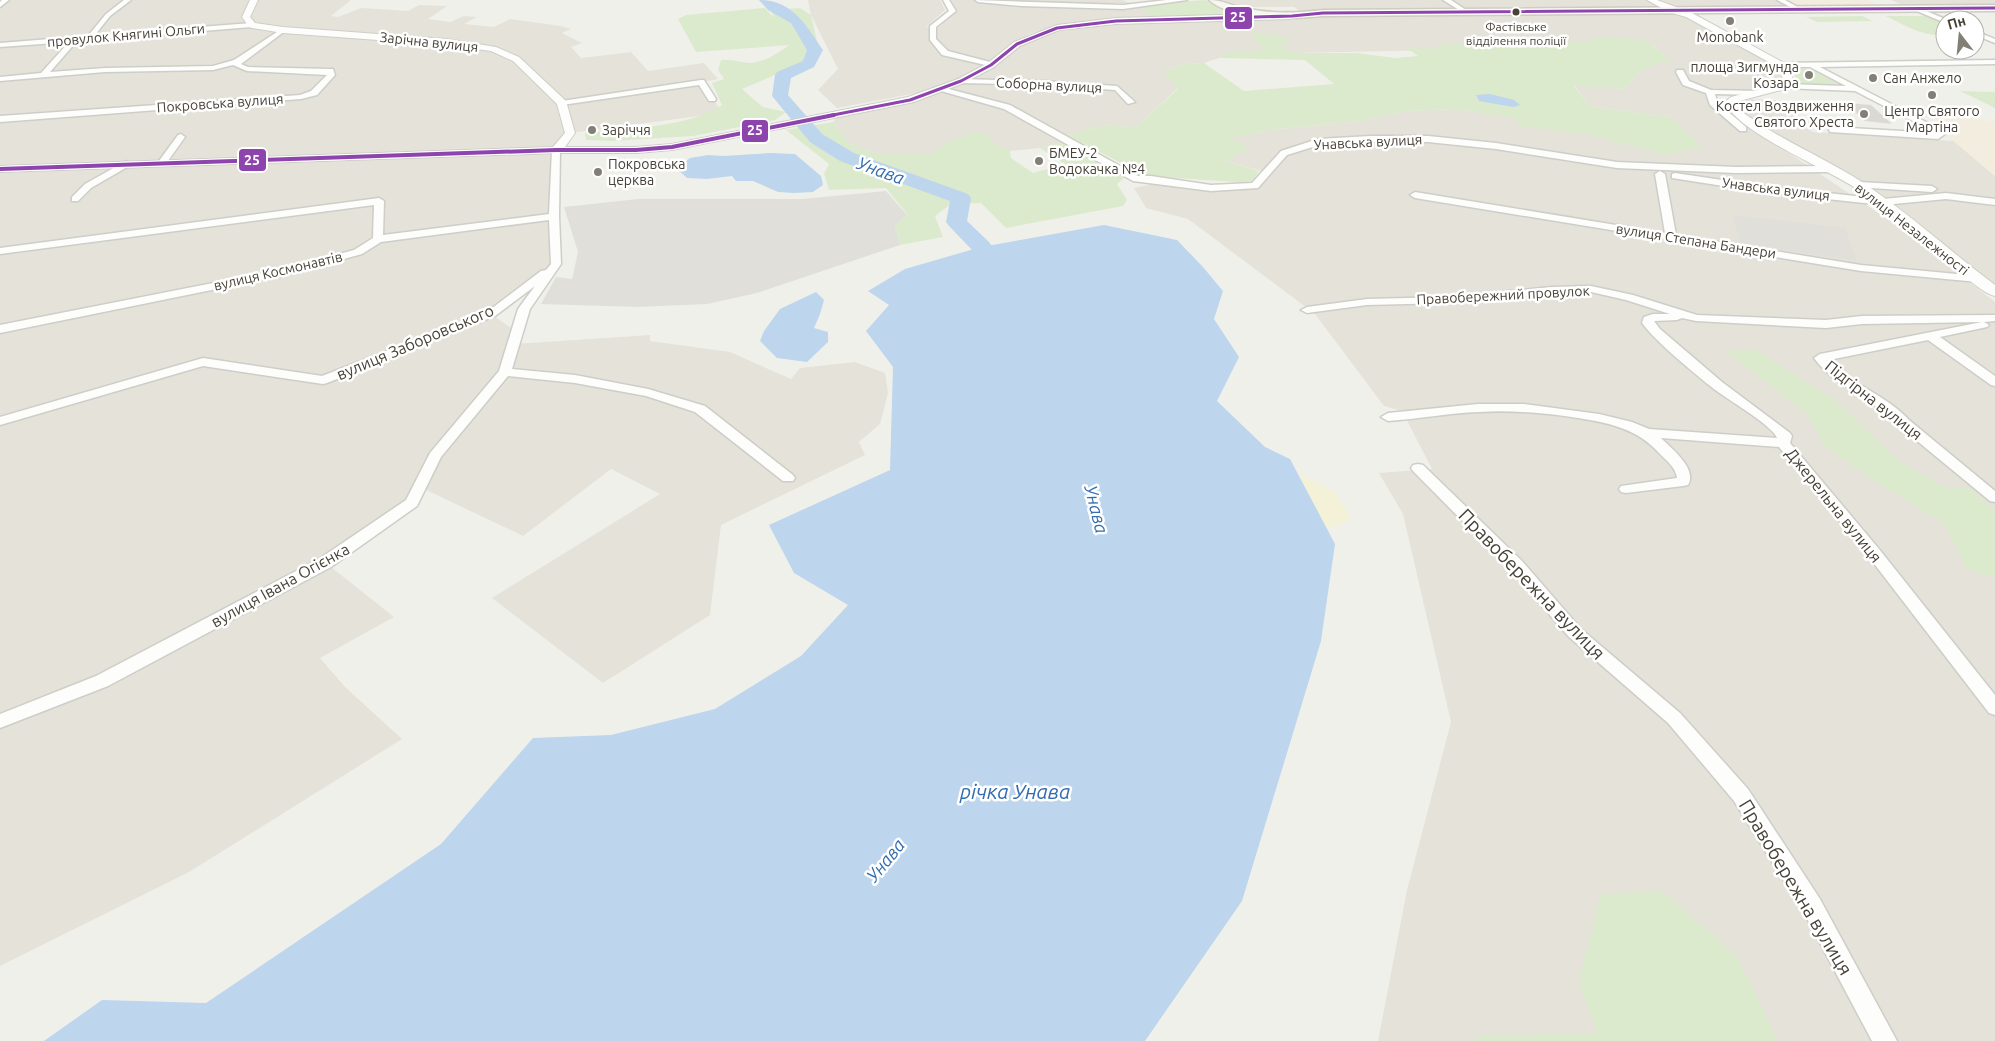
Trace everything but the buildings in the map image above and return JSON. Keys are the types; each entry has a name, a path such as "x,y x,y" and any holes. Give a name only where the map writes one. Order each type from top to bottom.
{"main road":[{"path":"1214,0 1237,9 1292,15"},
{"name":"Соборна вулиця","path":"1292,15 1323,13 1995,8"}],"street":[{"path":"0,5 6,0"},
{"path":"90,36 108,15 128,0"},
{"path":"252,25 246,17 254,0"},
{"path":"946,0 953,11 932,26 932,39 945,53 990,65"},
{"path":"978,0 1022,4 1123,7 1184,0"},
{"path":"1446,0 1466,12"},
{"path":"1651,0 1688,15 1780,65 1788,74 1786,86"},
{"path":"1780,0 1798,9"},
{"path":"1914,8 1935,17"},
{"path":"1226,17 1237,9"},
{"path":"1205,19 1270,14"},
{"path":"1205,19 1267,16 1270,14"},
{"name":"Соборна вулиця","path":"556,150 636,150 672,147 910,100 944,89 961,81 990,65 1017,44 1058,28 1116,21 1292,15"},
{"name":"провулок Княгині Ольги","path":"0,45 90,36 252,25"},
{"name":"Зарічна вулиця","path":"252,25 283,30 446,42 493,49 516,59 562,103"},
{"path":"0,79 105,70 213,68 237,62 283,30"},
{"path":"43,76 76,38"},
{"name":"Покровська вулиця","path":"0,119 301,97 314,93 331,74 330,71 316,70 247,69 237,65 237,62"},
{"path":"1780,65 1995,62"},
{"path":"1812,65 1942,132 1938,136 1833,130"},
{"path":"1680,72 1686,83 1710,92 1760,93"},
{"name":"Соборна вулиця","path":"961,81 1044,83 1116,88 1131,102"},
{"path":"556,264 554,216 556,150 570,133 562,103 701,82 712,99"},
{"path":"1828,168 1741,116 1730,105 1730,102 1735,99 1786,86 1857,89"},
{"name":"Унавська вулиця","path":"944,89 1007,107 1136,179 1211,188 1255,186 1284,153 1318,142 1370,139 1428,139 1496,146 1617,165 1660,174 1883,202 1946,196 1995,202"},
{"path":"1710,92 1713,103 1743,129"},
{"path":"162,162 181,137"},
{"path":"0,169 556,150"},
{"path":"74,198 88,186 126,164"},
{"name":"Унавська вулиця","path":"1617,165 1736,170 1828,168"},
{"name":"вулиця Незалежності","path":"1828,168 1859,185 1883,202 1995,292"},
{"path":"1660,174 1671,237"},
{"path":"1859,185 1968,191"},
{"name":"вулиця Степана Бандери","path":"1415,194 1861,268 1978,280"},
{"path":"0,251 379,201 378,239"},
{"name":"вулиця Космонавтів","path":"0,329 285,272 358,252 378,239 554,216"},
{"name":"вулиця Івана Огієнка","path":"0,721 102,681 128,668 326,563 412,504 434,456 505,372 524,309 556,264"},
{"name":"вулиця Заборовського","path":"0,421 203,362 323,380 491,314 556,264"},
{"name":"Правобережний провулок","path":"1306,310 1367,302 1447,300 1552,290 1591,289 1629,297 1696,318 1826,324 1862,320 1995,318"},
{"name":"Джерельна вулиця","path":"1696,318 1654,317 1648,319 1648,323 1717,386 1777,428 1785,436 1783,443 1880,561 1995,708"},
{"name":"Підгірна вулиця","path":"1995,323 1820,358 1835,374 1893,411 1904,423 1995,498"},
{"path":"1929,335 1995,382"},
{"path":"505,372 575,379 648,393 700,409 788,478"},
{"path":"1388,416 1423,415 1478,408 1515,408 1588,416 1624,424 1647,433 1783,443"},
{"path":"1626,489 1683,482 1685,479 1684,473 1675,461 1647,433"},
{"name":"Правобережна вулиця","path":"1418,468 1516,565 1575,633 1674,718 1741,795 1812,906 1885,1041"}],"shaded area":[{"path":"0,0 351,0 331,16 338,17 361,8 408,11 419,5 447,6 428,19 450,22 464,16 477,17 464,24 494,27 510,19 561,26 571,29 562,33 582,43 571,47 581,58 631,52 648,71 704,63 718,79 702,82 722,113 570,133 556,150 556,264 491,314 517,332 514,344 650,335 650,341 730,352 791,379 800,368 855,362 885,373 888,393 880,424 859,442 865,455 721,525 710,615 603,683 492,598 660,494 611,469 523,536 420,487 412,503 326,563 394,617 320,658 345,687 402,739 189,872 0,966"},
{"path":"808,0 940,0 945,10 926,27 938,28 958,11 951,0 974,0 1007,5 1140,7 1156,18 1042,30 1029,34 981,67 957,79 922,92 837,108 818,90 838,69 811,15"},
{"path":"996,0 1122,0 1129,3 1012,3"},
{"path":"1217,0 1649,0 1660,6 1658,9 1302,12 1294,7 1236,7"},
{"path":"1656,0 1776,0 1790,7 1675,8"},
{"path":"1783,0 1867,0 1881,6 1796,7"},
{"path":"1891,0 1995,0 1995,5 1905,6"},
{"path":"1667,11 1682,14 1775,63 1783,71 1783,84 1740,95 1715,95 1732,115 1893,223 1995,302 1995,1041 1378,1041 1407,890 1451,722 1403,514 1379,473 1432,469 1402,411 1384,406 1315,314 1188,219 1146,208 1134,188 1154,184 1257,188 1272,174 1226,161 1248,149 1230,138 1271,130 1361,121 1408,111 1456,109 1516,118 1519,126 1701,147 1671,117 1590,106 1574,85 1624,89 1641,70 1669,59 1654,46 1288,53 1228,52 1219,58 1204,63 1184,64 1163,72 1178,88 1136,127 1104,125 1067,135 1062,143 1040,148 1010,151 991,141 947,142 934,153 874,153 848,143 834,122 835,117 931,96 960,83 1020,45 1061,29 1087,25 1326,15"},
{"path":"1746,99 1776,100 1813,132 1954,141 1995,176 1995,285 1880,196 1787,142 1743,113 1738,103"},
{"path":"1977,116 1988,122 1995,121 1995,176 1946,135 1960,136 1959,134 1927,117"},
{"path":"886,191 907,215 895,226 900,245 757,293 707,304 638,307 541,304 556,277 572,279 578,252 564,207 638,199 802,199"},
{"path":"1733,215 1845,228 1857,261 1740,243"}],"green space":[{"path":"1205,0 1229,11 1216,15 1153,17 1140,7 1153,4"},
{"path":"765,8 774,18 771,10 800,8 811,15 818,46 801,64 742,89 763,107 786,112 775,120 693,136 612,141 586,140 585,133 656,126 693,118 722,105 712,83 724,79 718,70 721,60 754,63 770,57 789,45 696,52 678,19 686,15"},
{"path":"1862,16 1873,21 1817,22 1806,17"},
{"path":"1885,16 1925,16 1935,20 1935,35 1928,34 1907,27"},
{"path":"1251,34 1272,34 1288,39 1286,44 1282,46 1287,51 1302,53 1357,53 1395,58 1418,56 1407,48 1429,49 1445,44 1490,42 1491,38 1561,37 1571,42 1587,41 1609,36 1647,41 1670,59 1641,70 1624,89 1574,86 1590,106 1671,117 1702,147 1665,155 1591,135 1519,126 1515,118 1456,109 1408,111 1361,121 1271,130 1231,138 1249,149 1226,161 1259,171 1251,183 1146,176 1067,135 1104,125 1136,127 1178,89 1163,72 1184,64 1204,63 1244,91 1334,84 1305,60 1219,58 1228,52 1263,50"},
{"name":"площа Зигмунда Козара","path":"1794,68 1819,70 1817,71 1846,86 1820,86 1799,82 1795,79"},
{"path":"1960,91 1995,92 1995,108"},
{"path":"834,122 848,143 874,153 933,153 947,142 971,133 988,134 991,141 1010,151 1011,158 1033,173 1065,164 1040,148 1062,143 1124,178 1117,184 1127,200 1123,206 1006,228 981,203 951,204 935,216 943,237 900,245 895,226 907,214 886,188 829,190 824,174 829,164 786,130"},
{"path":"1754,349 1835,400 1899,461 1945,488 1970,488 1995,511 1995,577 1967,570 1945,524 1876,482 1825,446 1807,414 1726,351"},
{"path":"1662,891 1737,956 1778,1041 1474,1041 1479,1036 1597,1033 1579,982 1601,894"}],"sand":[{"path":"1298,473 1334,491 1352,519 1327,529"}],"water":[{"path":"1490,94 1514,100 1520,105 1513,107 1479,101 1476,95"},
{"path":"795,154 821,176 823,185 813,192 778,192 753,181 736,181 732,176 707,179 687,178 677,169 690,158 708,155"},
{"name":"річка Унава","path":"1104,225 1177,240 1223,291 1214,319 1239,357 1217,401 1265,447 1290,459 1335,544 1321,641 1242,901 1145,1041 44,1041 102,1000 206,1003 441,844 533,738 611,735 715,709 801,656 848,605 794,573 769,525 890,470 893,367 866,331 889,305 868,291 905,269 981,247"},
{"path":"816,292 824,300 814,328 828,332 828,342 807,362 777,358 760,341 764,331 780,309"}],"waterway":[{"name":"Унава","path":"766,0 773,7 796,20 815,50 809,64 783,75 780,96 816,138 847,157 961,198 956,222 981,247 1006,283"}],"transit line":[{"name":"25","path":"0,169 556,150 636,150 672,147 910,100 961,81 991,65 1017,44 1057,28 1116,21 1292,16 1323,13 1995,8"}],"place":[{"name":"Фастівське відділення поліції","path":"1516,12"},
{"name":"Monobank","path":"1730,21"},
{"name":"площа Зигмунда Козара","path":"1809,75"},
{"name":"Сан Анжело","path":"1873,78"},
{"name":"Центр Святого Мартіна","path":"1932,95"},
{"name":"Костел Воздвиження Святого Хреста","path":"1864,114"},
{"name":"Заріччя","path":"592,130"},
{"name":"БМЕУ-2 Водокачка №4","path":"1039,161"},
{"name":"Покровська церква","path":"598,172"}]}
